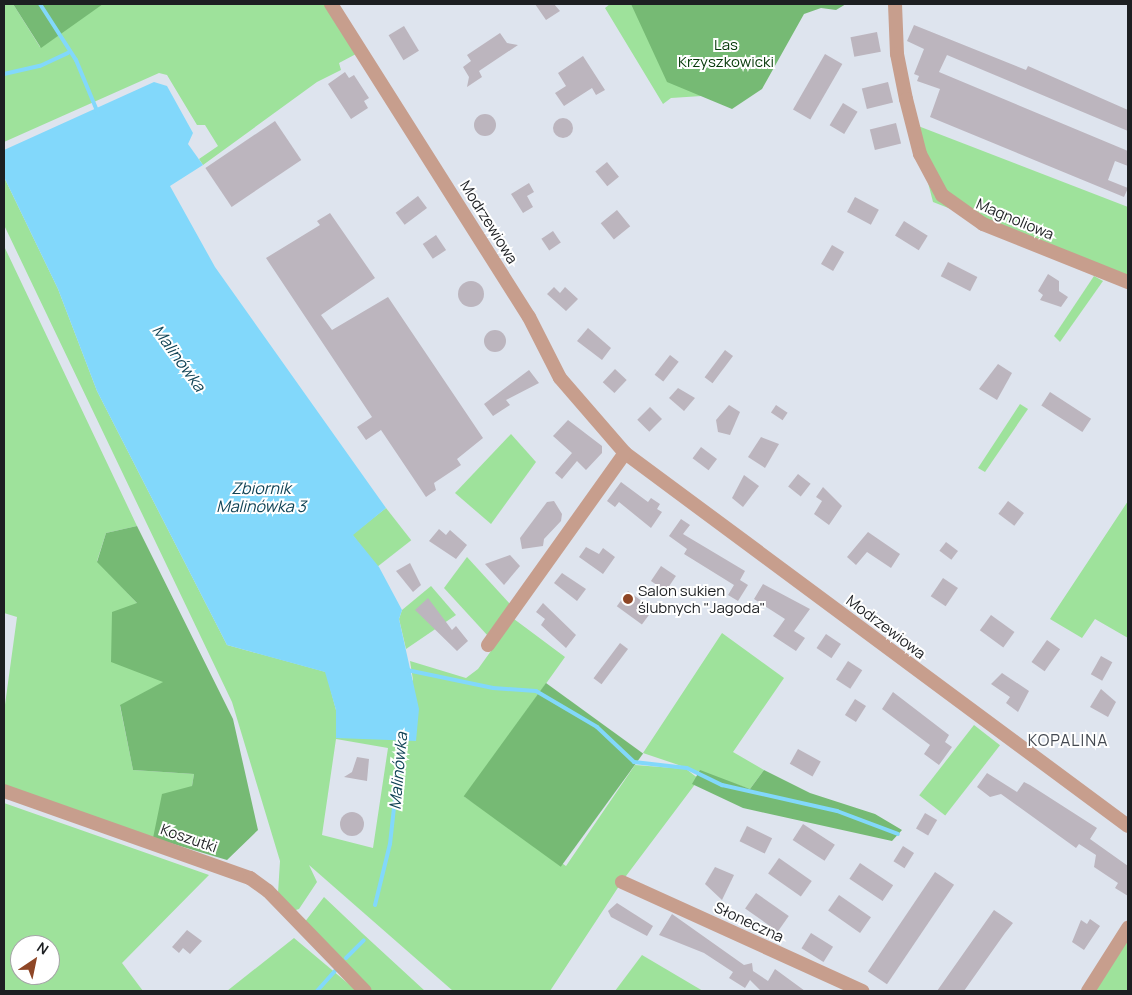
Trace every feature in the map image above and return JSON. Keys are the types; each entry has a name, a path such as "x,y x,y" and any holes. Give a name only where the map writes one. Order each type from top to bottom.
{"street":[{"name":"Modrzewiowa","path":"331,4 529,317 560,378 625,453 1128,826"},
{"name":"Magnoliowa","path":"895,4 897,54 906,99 923,162 942,195 983,224 1128,282"},
{"path":"488,645 625,453"},
{"name":"Koszutki","path":"4,791 250,878 268,891 365,991"},
{"name":"Słoneczna","path":"622,882 862,991"},
{"path":"1088,991 1128,928"}],"green space":[{"path":"4,4 13,4 40,47 43,4 326,4 356,54 339,63 341,70 317,82 203,165 199,159 218,146 205,125 197,125 167,75 159,73 4,142"},
{"path":"13,4 103,4 41,48"},
{"name":"Las Krzyszkowicki","path":"610,4 788,4 717,95 671,98 663,104 605,8"},
{"name":"Las Krzyszkowicki","path":"631,4 846,4 836,10 821,8 804,14 762,89 732,109 667,82"},
{"path":"913,124 1128,207 1128,278 933,202"},
{"path":"4,177 58,289 97,391 227,645 326,672 336,710 337,738 363,737 413,680 410,661 466,678 478,669 514,619 565,657 465,797 566,866 635,765 686,769 699,779 623,880 550,991 453,991 309,865 317,882 299,909 293,911 278,893 280,861 232,702 4,225","holes":["336,739 388,748 373,848 322,835"]},
{"path":"4,246 137,526 106,533 97,561 138,604 164,682 120,706 133,770 194,774 192,786 153,838 4,786 4,712 17,617 4,613"},
{"path":"1094,276 1103,281 1060,342 1054,336"},
{"path":"1020,404 1028,409 985,472 978,468"},
{"path":"511,434 536,462 491,524 455,493"},
{"path":"1128,501 1128,638 1095,619 1082,638 1050,619"},
{"path":"386,508 411,540 377,567 352,534"},
{"path":"137,526 233,719 258,830 227,860 153,838 162,794 192,786 194,774 133,770 120,705 163,682 111,662 112,612 137,603 97,562 106,533"},
{"path":"467,557 511,605 488,636 444,588"},
{"path":"431,586 456,615 406,649 399,619 402,610"},
{"path":"722,633 784,678 733,752 764,770 750,789 643,753"},
{"path":"546,683 643,754 561,867 464,796"},
{"path":"974,725 1000,745 945,815 919,795"},
{"path":"700,770 750,789 764,770 810,793 875,814 902,830 892,841 743,808 692,784"},
{"path":"4,803 209,875 122,963 143,991 4,991"},
{"path":"324,897 425,991 370,991 304,923"},
{"path":"1128,933 1128,991 1083,991"},
{"path":"294,938 357,991 227,991"},
{"path":"642,955 703,991 615,991"}],"water":[{"name":"Zbiornik Malinówka 3","path":"154,82 167,86 193,133 188,144 203,165 170,186 215,267 386,508 353,535 379,567 402,610 399,619 419,709 416,741 336,738 336,710 325,672 227,645 97,391 58,289 4,177 4,150"}],"building":[{"path":"535,4 554,4 560,11 546,20"},
{"path":"914,25 1026,70 1028,66 1128,110 1128,131 947,55 939,72 1128,151 1128,166 1115,161 1108,180 1128,188 1124,197 930,117 940,89 917,81 919,76 914,74 924,49 907,41"},
{"path":"404,26 419,51 404,60 389,35"},
{"path":"877,32 881,52 854,57 850,37"},
{"path":"500,33 507,43 518,45 479,71 482,77 467,87 469,77 463,67 471,61 467,55"},
{"path":"825,54 842,64 810,119 793,109"},
{"path":"583,56 605,90 596,95 592,88 564,106 555,93 566,86 558,73"},
{"path":"345,72 349,78 354,75 369,98 364,101 368,108 351,119 328,84"},
{"path":"888,82 893,102 867,109 862,89"},
{"path":"843,103 858,112 844,134 830,125"},
{"path":"485,114 493,117 496,125 493,133 485,136 477,133 474,125 477,117"},
{"path":"563,118 570,121 573,128 570,135 563,138 556,135 553,128 556,121"},
{"path":"275,121 301,160 232,207 205,168"},
{"path":"896,123 901,143 875,150 870,130"},
{"path":"607,162 619,177 607,186 595,171"},
{"path":"529,183 534,192 527,196 533,207 523,213 511,194"},
{"path":"418,196 427,208 405,225 396,213"},
{"path":"855,197 879,210 871,225 847,212"},
{"path":"617,210 630,226 614,240 601,223"},
{"path":"330,213 375,278 321,315 332,330 388,297 483,438 457,459 461,465 434,483 436,490 426,497 381,430 366,440 357,427 372,417 266,258 320,225 317,221"},
{"path":"904,221 928,236 919,250 895,235"},
{"path":"553,231 561,243 549,250 541,239"},
{"path":"436,235 446,250 433,259 423,244"},
{"path":"832,245 844,252 833,271 821,264"},
{"path":"948,262 977,277 970,291 941,276"},
{"path":"1048,274 1059,281 1059,291 1068,297 1061,307 1040,300 1043,295 1038,291"},
{"path":"471,281 480,285 484,294 480,303 471,307 462,303 458,294 462,285"},
{"path":"554,287 560,293 565,287 578,299 566,311 547,294"},
{"path":"588,328 611,348 602,360 577,341"},
{"path":"495,330 503,333 506,341 503,349 495,352 487,349 484,341 487,333"},
{"path":"725,350 733,356 713,383 705,377"},
{"path":"670,355 679,362 663,381 655,375"},
{"path":"998,364 1012,373 997,400 979,389"},
{"path":"615,369 627,380 614,393 603,382"},
{"path":"529,370 539,383 506,400 510,405 493,416 484,404"},
{"path":"678,388 695,398 684,411 669,398"},
{"path":"1050,392 1091,419 1082,432 1041,405"},
{"path":"729,405 740,412 730,435 718,432 716,420"},
{"path":"776,405 788,413 783,420 771,412"},
{"path":"650,407 662,419 649,432 637,420"},
{"path":"568,420 602,446 602,453 586,470 577,461 562,479 555,473 572,453 553,436"},
{"path":"761,437 779,444 765,468 748,457"},
{"path":"701,447 717,459 709,470 693,458"},
{"path":"798,474 811,484 801,496 788,487"},
{"path":"744,475 759,486 743,507 732,498"},
{"path":"621,482 648,502 651,498 660,504 657,509 662,512 651,528 619,502 615,507 607,501"},
{"path":"823,487 842,506 829,525 814,514 822,501 816,497"},
{"path":"554,501 562,514 561,521 544,539 543,546 522,549 520,538 547,502"},
{"path":"1008,501 1024,513 1014,526 998,514"},
{"path":"681,519 690,525 683,534 745,571 740,580 748,585 738,601 728,595 734,585 684,554 687,549 669,536"},
{"path":"439,529 446,535 450,530 467,545 456,559 429,541"},
{"path":"868,532 900,554 891,568 867,552 856,565 847,557"},
{"path":"946,542 958,551 951,560 939,551"},
{"path":"586,547 599,554 603,548 615,557 603,574 579,557"},
{"path":"510,555 520,566 504,585 485,564"},
{"path":"410,563 421,585 413,592 396,571"},
{"path":"661,566 676,576 666,591 651,581"},
{"path":"562,573 586,589 577,601 554,583"},
{"path":"943,578 958,588 946,606 931,596"},
{"path":"763,584 810,609 794,631 805,638 796,651 773,636 785,619 754,599"},
{"path":"628,591 653,609 642,625 617,606"},
{"path":"428,598 452,630 456,626 468,641 457,651 415,610"},
{"path":"543,603 576,635 566,648 541,625 545,619 536,612"},
{"path":"991,615 1014,632 1003,647 980,630"},
{"path":"826,634 841,644 831,658 816,648"},
{"path":"1047,640 1060,649 1045,671 1032,662"},
{"path":"620,643 628,649 602,684 594,678"},
{"path":"1101,656 1112,662 1102,681 1091,674"},
{"path":"848,661 862,670 850,689 836,679"},
{"path":"1002,673 1029,691 1018,712 1006,703 1010,697 991,684"},
{"path":"1101,689 1116,702 1108,717 1090,707"},
{"path":"893,692 949,735 945,742 952,747 939,765 924,754 930,745 882,709"},
{"path":"855,699 866,706 856,722 845,715"},
{"path":"798,749 821,762 812,776 790,764"},
{"path":"357,757 369,759 367,781 344,777 352,772"},
{"path":"987,773 1017,792 1024,782 1030,785 1097,828 1090,839 1128,866 1128,896 1115,888 1118,883 1094,867 1096,855 1079,844 1076,848 1001,794 990,797 977,787"},
{"path":"352,812 360,816 364,824 360,832 352,836 344,832 340,824 344,816"},
{"path":"925,813 937,820 928,836 916,829"},
{"path":"803,824 835,845 825,861 793,840"},
{"path":"747,826 772,838 765,854 740,841"},
{"path":"903,846 914,853 904,868 893,861"},
{"path":"779,858 812,881 801,897 768,874"},
{"path":"860,863 893,885 883,901 849,879"},
{"path":"715,867 734,875 722,900 705,884"},
{"path":"935,872 954,885 887,984 868,971"},
{"path":"756,893 789,916 778,932 745,909"},
{"path":"839,895 871,917 860,933 828,911"},
{"path":"617,903 653,926 647,936 611,917 608,911"},
{"path":"994,910 1013,923 964,991 937,991"},
{"path":"672,914 744,965 752,963 753,971 768,981 775,969 805,991 761,991 750,980 745,988 729,978 733,972 704,953 659,935"},
{"path":"1090,919 1100,926 1084,950 1072,942 1081,920 1087,924"},
{"path":"187,930 202,941 190,954 183,948 179,953 172,947"},
{"path":"811,933 833,947 824,962 801,948"}],"waterway":[{"name":"Malinówka","path":"40,4 76,60 98,113"},
{"path":"4,74 40,66 68,53"},
{"path":"407,670 493,688 536,691 597,727 634,762 687,768 722,785 837,811 898,834"},
{"name":"Malinówka","path":"375,905 390,844 402,735"},
{"name":"Malinówka","path":"346,958 364,940"},
{"name":"Malinówka","path":"317,991 336,970"}],"place":[{"name":"Salon sukien ślubnych \"Jagoda\"","path":"628,599"}],"district":[{"name":"KOPALINA","path":"1068,740"}]}
